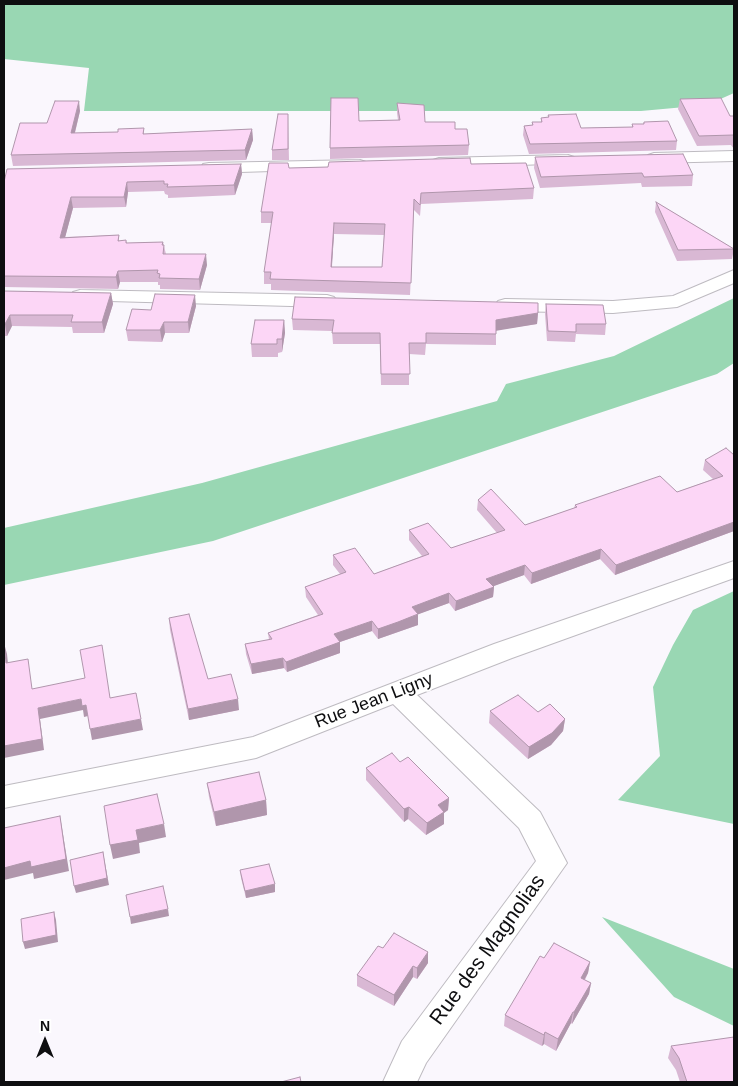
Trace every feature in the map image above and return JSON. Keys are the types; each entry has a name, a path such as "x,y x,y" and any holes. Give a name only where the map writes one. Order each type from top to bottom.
{"street":[{"path":"636,158 734,156"},
{"path":"420,164 587,160"},
{"path":"194,169 371,165"},
{"path":"483,304 613,307 677,301 734,276"},
{"path":"64,296 344,302"},
{"name":"Rue Jean Ligny","path":"4,797 256,747 503,651 734,569"},
{"name":"Rue des Magnolias","path":"397,692 530,820 552,863 414,1052 400,1082"}],"green space":[{"path":"4,4 734,4 734,93 707,105 641,111 84,111 89,68 4,59"},
{"path":"734,298 734,363 717,374 213,541 4,585 4,528 202,483 497,401 506,384 614,356"},
{"path":"734,591 734,824 618,800 660,756 653,687 673,645 693,610"},
{"path":"602,917 734,969 734,1026 674,997"}],"building":[{"path":"331,98 358,98 359,121 400,120 397,103 424,105 425,122 455,122 455,129 467,129 469,145 330,148"},
{"path":"721,98 730,116 734,116 734,136 699,136 680,99"},
{"path":"55,101 79,101 71,133 118,132 118,129 144,128 143,134 252,129 245,150 11,155 20,123 47,123"},
{"path":"278,114 288,114 288,149 272,150"},
{"path":"576,114 581,128 633,127 632,124 668,121 677,141 530,144 524,126 533,125 532,122 542,122 541,118 549,117 548,115"},
{"path":"683,154 693,175 644,177 642,173 541,177 535,157"},
{"path":"470,158 471,164 526,163 534,188 421,193 420,205 414,199 411,283 270,279 271,272 264,272 273,212 261,212 269,163 288,163 289,168 328,167 329,162","holes":["334,223 385,224 382,267 331,267"]},
{"path":"241,164 234,185 167,187 168,184 164,184 164,181 127,182 124,197 71,197 60,238 119,235 118,241 126,240 126,243 163,242 163,254 206,254 199,279 159,278 158,270 118,271 116,277 4,276 4,182 7,169"},
{"path":"656,202 734,249 678,250"},
{"path":"4,291 111,293 102,322 71,322 73,315 10,315 4,324"},
{"path":"155,294 195,295 188,322 164,322 160,330 126,330 132,309 151,310"},
{"path":"295,297 538,303 538,313 496,320 496,334 426,333 426,343 409,343 410,374 381,374 380,333 332,333 334,320 292,319"},
{"path":"546,304 603,305 606,324 576,324 576,332 548,331"},
{"path":"255,320 284,320 282,339 277,339 277,344 251,344"},
{"path":"726,448 734,455 734,522 616,565 601,549 532,573 525,565 486,579 494,587 456,601 449,593 412,607 418,614 398,622 378,629 372,621 334,634 340,642 286,662 283,658 251,664 245,644 272,639 268,633 323,614 305,587 346,572 333,555 355,548 374,574 429,554 409,530 428,523 451,548 505,530 478,500 491,489 525,525 577,507 575,505 660,476 677,492 723,476 705,460"},
{"path":"189,614 208,679 231,674 238,699 188,709 169,618"},
{"path":"4,643 6,663 28,659 32,689 85,678 80,650 102,645 110,698 136,693 141,719 90,729 86,705 82,706 81,699 38,708 42,739 4,746"},
{"path":"518,695 538,712 550,704 565,719 552,733 529,747 490,711"},
{"path":"392,753 400,762 408,757 449,798 438,805 444,812 427,823 409,807 404,809 366,768"},
{"path":"259,772 266,800 214,812 207,783"},
{"path":"157,794 164,824 136,830 138,840 110,845 104,806"},
{"path":"60,816 66,859 31,867 30,861 4,868 4,828"},
{"path":"103,852 107,878 74,886 70,860"},
{"path":"269,864 275,884 245,891 240,870"},
{"path":"163,886 168,909 130,917 126,895"},
{"path":"54,912 56,935 23,942 21,919"},
{"path":"394,933 428,952 417,968 413,966 394,995 357,975 378,946 383,948"},
{"path":"554,943 590,962 581,978 591,983 558,1039 545,1032 544,1035 505,1015 540,956 544,958"},
{"path":"734,1037 734,1082 687,1082 679,1058 671,1046"},
{"path":"300,1077 301,1082 281,1082"}]}
